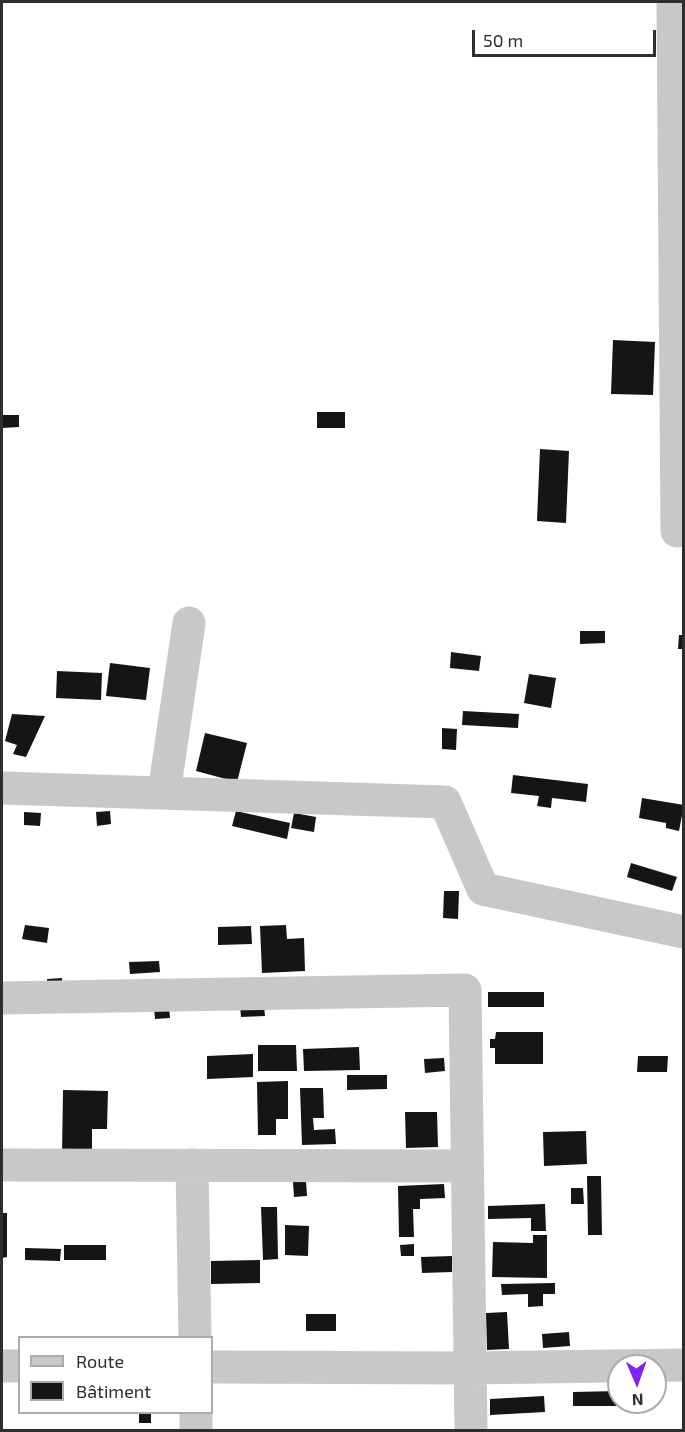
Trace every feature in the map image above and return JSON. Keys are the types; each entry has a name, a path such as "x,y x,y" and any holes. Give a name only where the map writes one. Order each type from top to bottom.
{"street":[{"path":"674,2 680,425 677,531"},
{"path":"164,793 189,623"},
{"path":"2,788 446,802 483,889 684,932"},
{"path":"2,998 465,990 471,1431"},
{"path":"2,1165 467,1166"},
{"path":"192,1166 195,1336"},
{"path":"213,1367 470,1368 684,1365"},
{"path":"2,1366 18,1366"},
{"path":"196,1414 196,1431"}],"building":[{"path":"613,340 655,342 653,395 611,394"},
{"path":"317,412 345,412 345,428 317,428"},
{"path":"2,415 19,415 19,427 2,428"},
{"path":"540,449 569,451 566,523 537,521"},
{"path":"580,631 605,631 605,643 580,644"},
{"path":"679,635 684,635 684,649 678,649"},
{"path":"451,652 481,656 479,671 450,668"},
{"path":"110,663 150,668 146,700 106,696"},
{"path":"57,671 102,673 101,700 56,698"},
{"path":"529,674 556,678 551,708 524,703"},
{"path":"463,711 519,714 518,728 462,725"},
{"path":"12,714 45,716 26,757 13,754 17,745 5,741"},
{"path":"442,728 457,729 456,750 442,749"},
{"path":"205,733 247,743 237,782 196,771"},
{"path":"513,775 588,784 586,802 552,798 551,808 537,806 539,796 511,793"},
{"path":"642,798 684,805 679,831 666,828 666,823 639,818"},
{"path":"110,811 111,824 97,826 96,812"},
{"path":"236,811 290,823 287,839 232,826"},
{"path":"24,812 41,813 40,826 24,825"},
{"path":"294,813 316,817 314,832 291,828"},
{"path":"631,863 677,877 672,891 627,877"},
{"path":"444,891 459,891 458,919 443,918"},
{"path":"25,925 49,928 47,943 22,939"},
{"path":"286,925 287,939 304,938 305,971 262,973 260,926"},
{"path":"251,926 252,944 218,945 218,927"},
{"path":"159,961 160,972 130,974 129,962"},
{"path":"62,978 63,989 48,990 47,979"},
{"path":"488,992 544,992 544,1007 488,1007"},
{"path":"240,1006 264,1006 265,1016 241,1017"},
{"path":"154,1007 169,1007 170,1018 155,1019"},
{"path":"496,1032 543,1032 543,1064 495,1064 495,1048 490,1048 490,1039 495,1039"},
{"path":"258,1045 296,1045 297,1071 258,1071"},
{"path":"359,1047 360,1070 304,1071 303,1049"},
{"path":"253,1054 253,1077 207,1079 207,1056"},
{"path":"638,1056 668,1056 667,1072 637,1072"},
{"path":"444,1058 445,1071 425,1073 424,1059"},
{"path":"347,1075 387,1075 387,1089 347,1090"},
{"path":"288,1081 288,1119 276,1119 276,1135 258,1135 257,1082"},
{"path":"300,1088 323,1088 324,1118 313,1118 314,1130 335,1129 336,1144 302,1145"},
{"path":"63,1090 108,1091 107,1129 92,1129 92,1156 62,1155"},
{"path":"405,1112 437,1112 438,1147 406,1148"},
{"path":"586,1131 587,1164 544,1166 543,1132"},
{"path":"587,1176 601,1176 602,1235 588,1235"},
{"path":"306,1181 307,1196 294,1197 293,1182"},
{"path":"444,1184 445,1198 420,1199 420,1209 413,1209 414,1237 399,1237 398,1186"},
{"path":"571,1188 583,1188 584,1204 571,1204"},
{"path":"545,1204 546,1231 531,1231 531,1218 488,1219 488,1206"},
{"path":"261,1207 277,1207 278,1259 263,1260"},
{"path":"2,1213 7,1213 7,1257 2,1258"},
{"path":"285,1225 309,1226 308,1256 285,1255"},
{"path":"533,1235 547,1235 547,1278 492,1277 493,1242 533,1243"},
{"path":"414,1244 414,1256 401,1256 400,1245"},
{"path":"64,1245 106,1245 106,1260 64,1260"},
{"path":"25,1248 61,1249 60,1261 25,1260"},
{"path":"452,1256 452,1272 422,1273 421,1257"},
{"path":"260,1260 260,1283 211,1284 211,1261"},
{"path":"555,1283 555,1294 543,1294 543,1306 528,1307 528,1294 502,1295 501,1284"},
{"path":"507,1312 509,1349 487,1350 486,1313"},
{"path":"306,1314 336,1314 336,1331 306,1331"},
{"path":"569,1332 570,1346 543,1348 542,1334"},
{"path":"607,1391 607,1406 573,1406 573,1392"},
{"path":"544,1396 545,1412 490,1415 490,1399"},
{"path":"139,1414 151,1414 151,1423 139,1423"}]}
